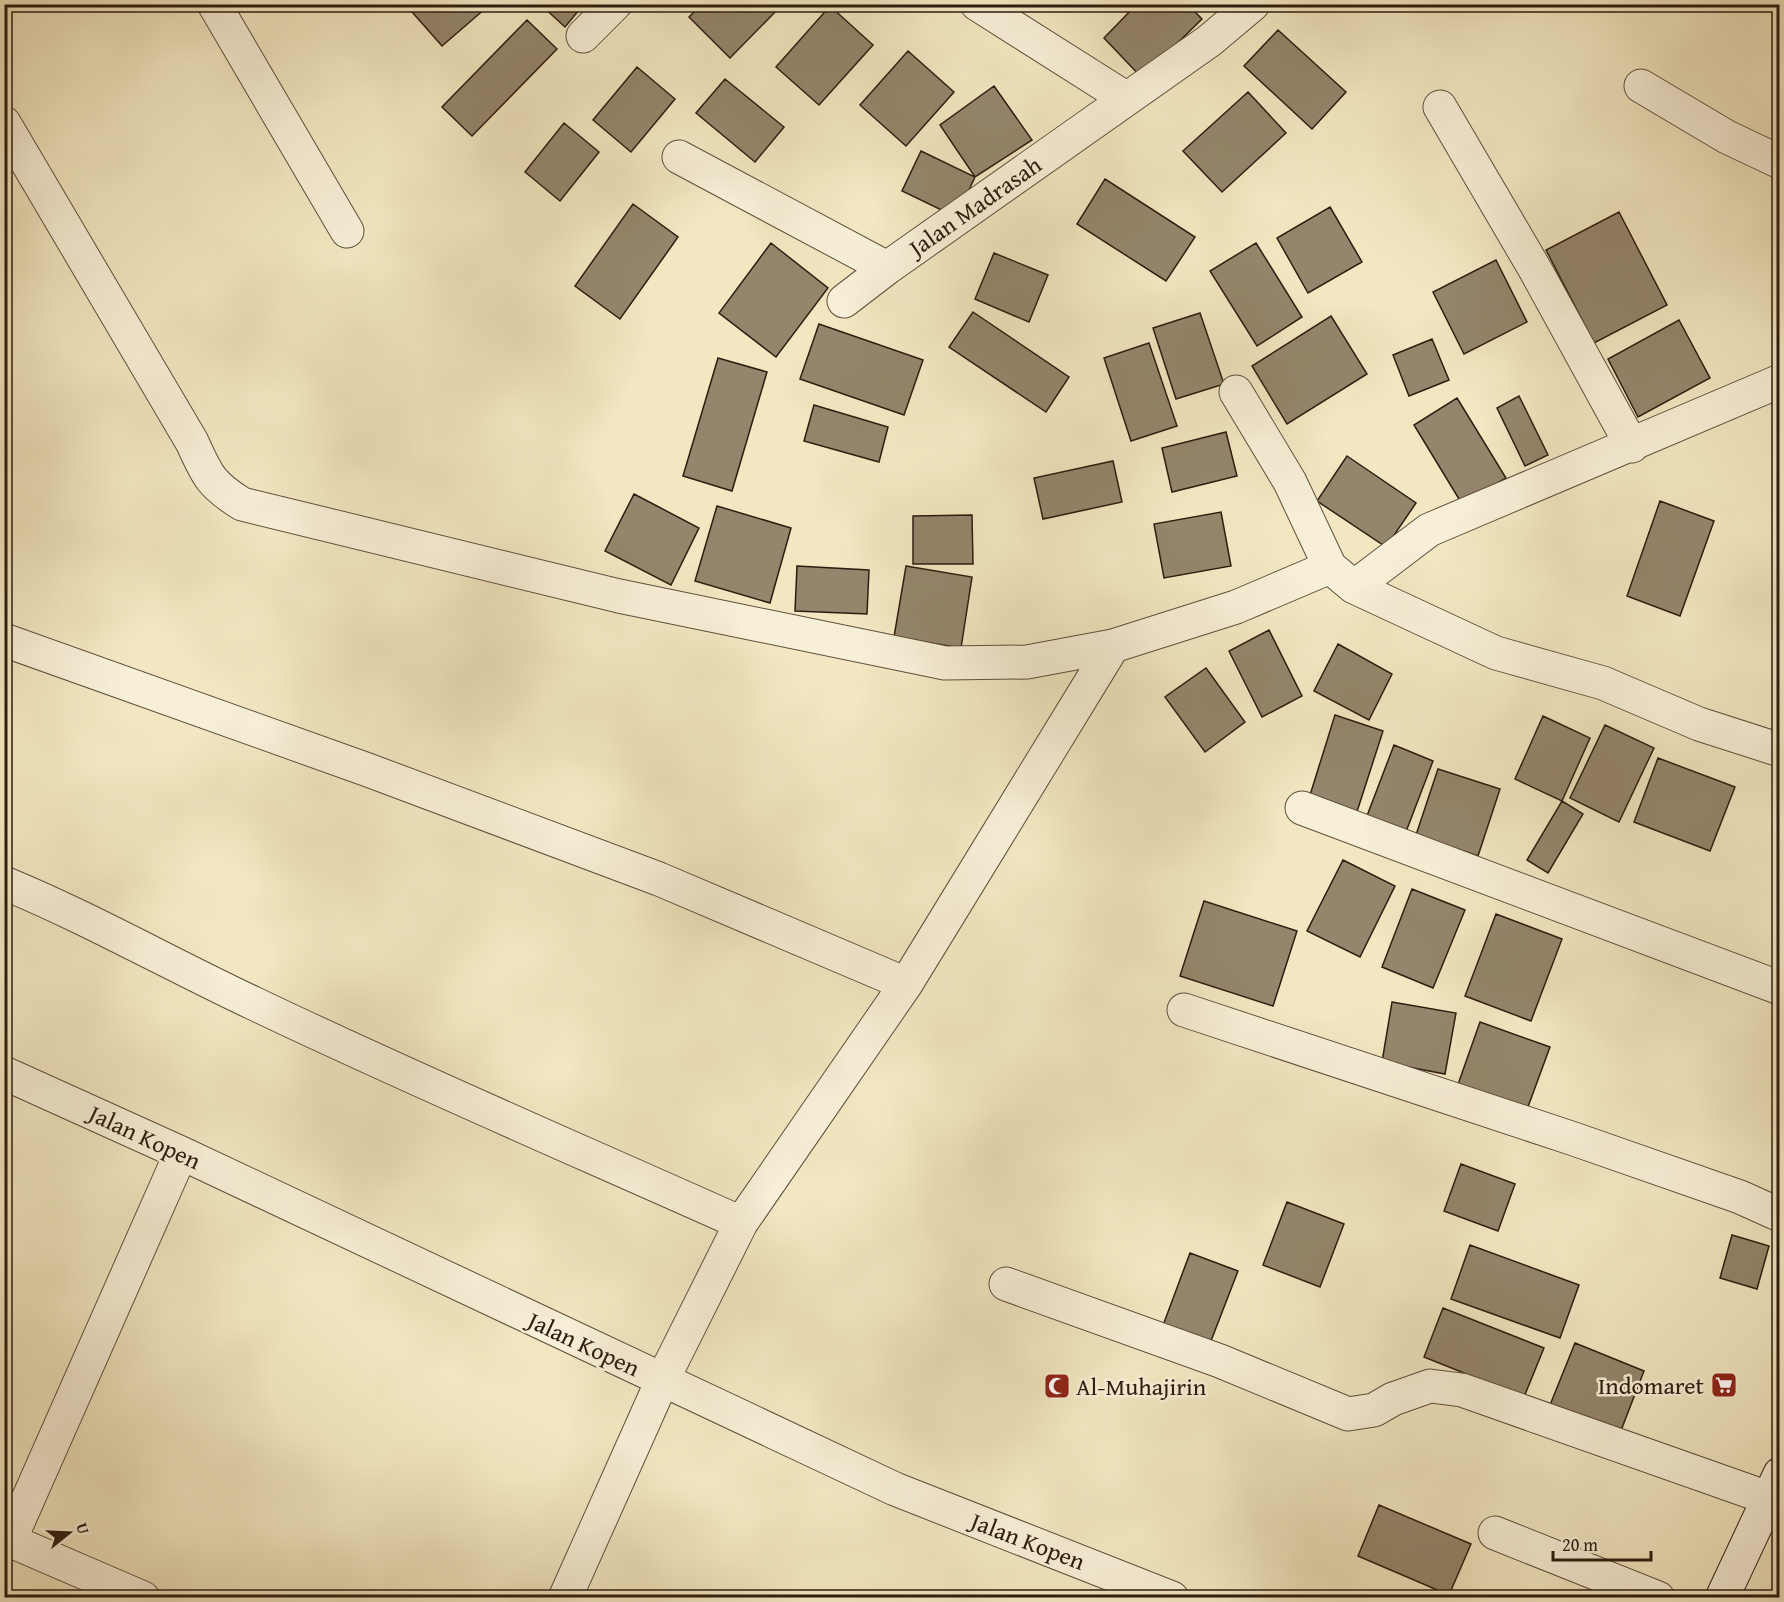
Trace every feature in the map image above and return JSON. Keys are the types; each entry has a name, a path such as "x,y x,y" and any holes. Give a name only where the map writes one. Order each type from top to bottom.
{"street":[{"path":"214,4 347,231"},
{"path":"583,36 615,4"},
{"path":"977,4 1127,99"},
{"name":"Jalan Madrasah","path":"679,157 887,268 1209,41 1253,4"},
{"path":"1641,86 1726,137 1779,162"},
{"path":"1440,107 1536,271 1632,446"},
{"path":"4,123 192,441 206,474 219,490 242,504 630,598 945,663 1027,662 1113,646 1236,607 1342,577 1429,530 1632,446 1779,381"},
{"path":"844,301 887,268"},
{"path":"1236,392 1290,482 1342,577 1496,653 1604,683 1699,724 1779,750"},
{"path":"4,640 357,766 659,879 906,984"},
{"path":"566,1598 662,1381 741,1223 906,984 1113,646"},
{"path":"1302,808 1779,988"},
{"path":"4,883 66,909 93,925 254,1004 741,1223"},
{"path":"1184,1010 1663,1170 1740,1197 1779,1215"},
{"name":"Jalan Kopen","path":"4,1073 182,1153 895,1489 1172,1598"},
{"path":"143,1598 7,1539 182,1153"},
{"path":"1006,1284 1220,1361 1348,1414 1374,1410 1430,1386 1462,1390 1774,1486 1722,1598"},
{"path":"1495,1533 1658,1598"}],"building":[{"path":"405,4 483,4 486,8 442,46"},
{"path":"540,4 584,4 565,27"},
{"path":"702,4 772,4 777,10 730,58 689,17"},
{"path":"1137,4 1187,4 1202,19 1142,78 1104,38"},
{"path":"830,6 873,45 819,105 776,67"},
{"path":"527,20 557,49 472,136 442,107"},
{"path":"1278,30 1346,92 1312,129 1244,66"},
{"path":"908,51 954,92 906,146 860,105"},
{"path":"637,67 675,99 631,152 593,120"},
{"path":"725,79 784,127 755,162 696,113"},
{"path":"994,86 1032,140 975,177 940,125"},
{"path":"1248,92 1286,133 1222,192 1183,151"},
{"path":"564,123 599,152 560,201 525,172"},
{"path":"921,151 975,177 956,217 902,191"},
{"path":"1105,179 1195,237 1166,281 1077,224"},
{"path":"633,204 678,237 620,319 575,286"},
{"path":"1330,207 1362,262 1308,293 1277,238"},
{"path":"1619,212 1667,305 1594,343 1546,250"},
{"path":"771,243 828,288 776,357 719,313"},
{"path":"1256,243 1302,317 1257,346 1210,271"},
{"path":"994,253 1048,275 1029,322 975,299"},
{"path":"1496,260 1527,322 1464,354 1433,292"},
{"path":"973,312 1069,377 1046,412 949,347"},
{"path":"1200,313 1224,384 1176,399 1153,328"},
{"path":"1331,316 1367,374 1287,424 1252,366"},
{"path":"1679,320 1710,378 1638,417 1608,359"},
{"path":"819,324 923,360 904,415 800,379"},
{"path":"1432,339 1449,380 1409,396 1393,355"},
{"path":"1149,343 1177,426 1131,441 1104,358"},
{"path":"718,358 767,372 732,491 683,476"},
{"path":"1519,396 1548,455 1525,466 1497,408"},
{"path":"1457,398 1506,478 1462,504 1414,425"},
{"path":"814,405 888,427 879,462 804,441"},
{"path":"1226,432 1237,476 1172,492 1162,448"},
{"path":"1347,456 1416,503 1386,547 1317,501"},
{"path":"1113,461 1122,502 1043,519 1034,478"},
{"path":"634,494 699,528 671,585 605,551"},
{"path":"1660,501 1714,521 1680,616 1627,596"},
{"path":"717,506 791,528 770,603 695,581"},
{"path":"1221,512 1231,566 1164,578 1154,524"},
{"path":"972,515 973,564 913,564 913,516"},
{"path":"797,566 869,570 867,614 795,611"},
{"path":"906,566 972,577 961,648 894,637"},
{"path":"1269,630 1302,696 1262,717 1229,651"},
{"path":"1338,644 1392,674 1369,720 1314,691"},
{"path":"1206,668 1245,722 1205,752 1165,697"},
{"path":"1335,715 1383,731 1353,824 1306,808"},
{"path":"1543,716 1590,738 1562,801 1515,779"},
{"path":"1605,725 1654,748 1619,822 1570,798"},
{"path":"1394,745 1433,761 1404,837 1365,821"},
{"path":"1658,758 1735,787 1710,851 1634,822"},
{"path":"1438,769 1500,789 1478,856 1416,835"},
{"path":"1562,801 1583,814 1548,873 1527,860"},
{"path":"1343,860 1395,886 1360,957 1307,931"},
{"path":"1412,889 1465,910 1433,988 1382,967"},
{"path":"1204,901 1297,931 1273,1006 1180,976"},
{"path":"1496,914 1562,939 1531,1021 1465,996"},
{"path":"1392,1002 1456,1013 1445,1074 1382,1062"},
{"path":"1480,1022 1550,1047 1525,1115 1456,1090"},
{"path":"1461,1164 1515,1184 1498,1231 1444,1211"},
{"path":"1287,1202 1344,1224 1320,1287 1263,1265"},
{"path":"1732,1235 1769,1246 1757,1289 1720,1278"},
{"path":"1470,1245 1579,1285 1560,1338 1451,1299"},
{"path":"1190,1253 1238,1271 1209,1346 1162,1328"},
{"path":"1443,1308 1544,1348 1524,1397 1424,1357"},
{"path":"1575,1343 1644,1371 1620,1433 1550,1405"},
{"path":"1379,1505 1471,1544 1449,1595 1358,1556"}],"place":[{"name":"Indomaret","path":"1724,1385"},
{"name":"Al-Muhajirin","path":"1057,1386"}]}
